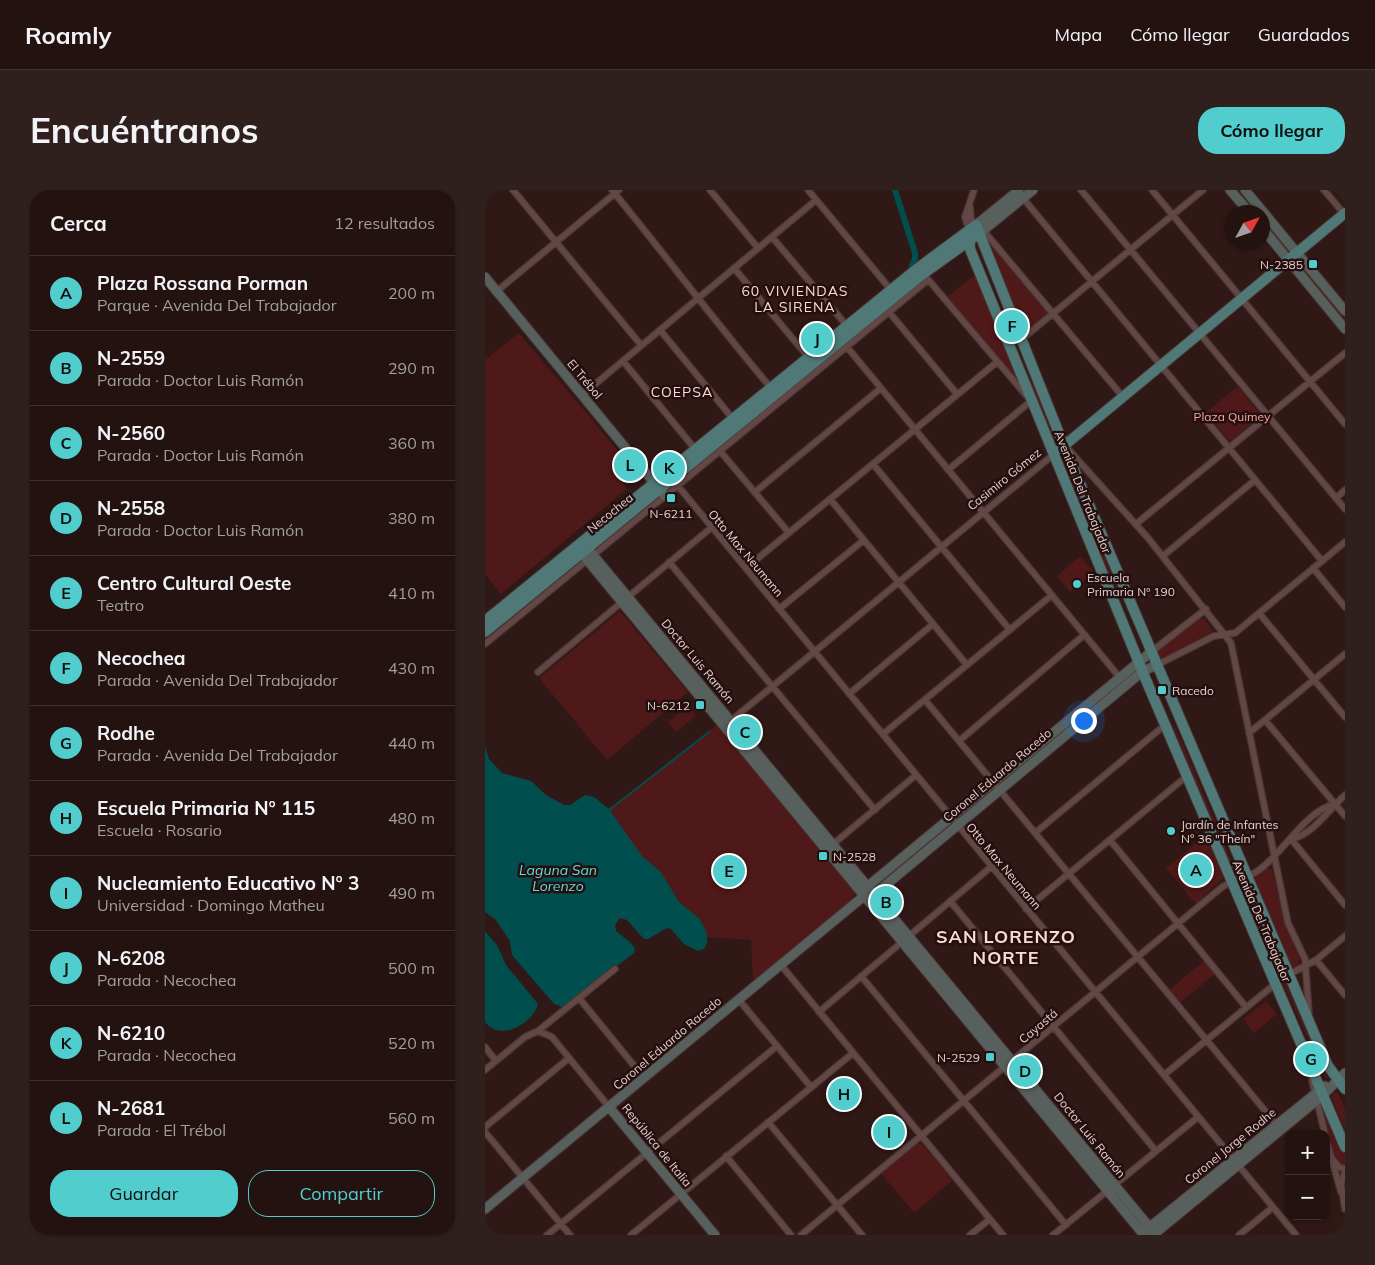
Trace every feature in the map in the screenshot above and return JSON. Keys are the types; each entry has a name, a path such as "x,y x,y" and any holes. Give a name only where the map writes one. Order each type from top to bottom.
{"main road":[{"name":"Necochea","path":"485,632 925,277 1021,194 1033,190"},
{"path":"1230,190 1243,205"},
{"path":"1245,190 1345,310"},
{"name":"Casimiro Gómez","path":"1053,455 1345,214"},
{"name":"Necochea","path":"660,489 695,450 808,357 891,290 975,232"},
{"name":"Avenida Del Trabajador","path":"975,232 1022,339 1064,446 1309,1024 1328,1066 1341,1076 1345,1089"},
{"name":"Avenida Del Trabajador","path":"975,232 970,249 1031,401 1165,725 1309,1065 1318,1095 1345,1148"},
{"path":"1270,238 1345,329"},
{"name":"El Trébol","path":"485,277 660,489"},
{"name":"Necochea","path":"485,622 585,551"},
{"name":"Doctor Luis Ramón","path":"585,551 830,847 868,886 909,935 1013,1061 1111,1188"},
{"name":"Coronel Eduardo Racedo","path":"864,896 875,894 999,790 1141,666 1151,652"},
{"name":"Coronel Eduardo Racedo","path":"1141,666 1157,665"},
{"name":"Coronel Eduardo Racedo","path":"485,1209 864,896 868,886 993,782 1123,681"},
{"name":"Doctor Luis Ramón","path":"830,847 864,896 1005,1067 1149,1233"},
{"name":"Coronel Jorge Rodhe","path":"1149,1233 1341,1076"},
{"name":"Coronel Jorge Rodhe","path":"1236,1162 1276,1124 1318,1095"},
{"name":"República de Italia","path":"609,1107 715,1235"}],"street":[{"path":"513,190 641,345"},
{"path":"710,190 758,248"},
{"path":"808,190 891,290"},
{"path":"974,190 965,217 975,232 1053,314 1123,397"},
{"path":"1081,190 1345,509"},
{"path":"1152,190 1345,424"},
{"path":"1022,339 1203,190"},
{"path":"1324,190 1345,214"},
{"path":"497,291 615,191 771,388"},
{"path":"1021,194 1322,561"},
{"path":"582,395 817,200"},
{"path":"772,236 847,326"},
{"path":"734,268 808,357"},
{"path":"485,644 585,551 660,489 678,486 889,312 925,277 1031,401 948,470"},
{"path":"889,312 957,394"},
{"path":"660,330 733,419"},
{"path":"847,347 1123,681"},
{"path":"1136,524 1345,353"},
{"path":"623,360 695,450"},
{"path":"746,568 997,362"},
{"path":"755,492 881,388"},
{"path":"1064,446 1080,461 1163,556 1226,634 1233,648 1273,859 1289,927 1303,954 1306,966 1309,1024"},
{"path":"720,451 789,533"},
{"name":"Casimiro Gómez","path":"727,723 1053,455"},
{"path":"873,464 1010,630"},
{"path":"1163,556 1255,480"},
{"name":"Otto Max Neumann","path":"678,486 1296,1235"},
{"path":"1335,498 1345,490"},
{"path":"830,499 967,665"},
{"path":"537,672 711,527"},
{"path":"779,609 864,540"},
{"name":"Coronel Eduardo Racedo","path":"1157,665 1211,637 1233,634 1345,542"},
{"path":"669,562 875,810"},
{"path":"1313,568 1345,607"},
{"path":"883,734 1052,595"},
{"name":"Coronel Eduardo Racedo","path":"1151,652 1206,609"},
{"path":"1259,613 1345,717"},
{"path":"849,694 933,624"},
{"path":"959,741 1085,634"},
{"path":"1249,733 1345,654"},
{"path":"925,700 1276,1124"},
{"path":"1265,720 1345,816"},
{"path":"1035,833 1165,725"},
{"path":"830,847 917,775"},
{"path":"1026,908 1187,776"},
{"name":"Cayastá","path":"801,1235 1178,924 1232,882 1246,878 1273,859 1291,839 1301,836 1329,813 1345,795"},
{"path":"1291,839 1345,904"},
{"path":"1110,840 1246,1007"},
{"path":"819,1012 991,866"},
{"path":"950,901 1156,1151"},
{"path":"1289,975 1316,960 1345,936"},
{"path":"1316,960 1345,995"},
{"path":"781,965 1003,1235"},
{"path":"485,1070 525,1037 538,1031 615,969"},
{"path":"861,976 1066,1225"},
{"path":"1164,1075 1275,984"},
{"path":"579,998 645,1078"},
{"path":"739,1000 811,1087"},
{"name":"República de Italia","path":"538,1031 552,1038 609,1107"},
{"path":"547,1235 777,1046"},
{"path":"485,1047 496,1060"},
{"path":"631,1235 639,1233 726,1156 853,1053"},
{"path":"485,1127 569,1058"},
{"path":"1318,1095 1324,1130"},
{"path":"1053,1235 1198,1117"},
{"path":"768,1122 862,1235"},
{"path":"485,1132 570,1235"},
{"path":"1330,1154 1336,1165 1345,1170 1341,1182 1341,1192"},
{"path":"1330,1154 1345,1209"},
{"path":"726,1156 791,1235"},
{"path":"1239,1235 1273,1207"},
{"path":"970,1235 990,1219"}],"green space":[{"path":"986,239 1047,311 1025,332"},
{"path":"1296,260 1345,315 1345,325 1295,262"},
{"path":"977,273 1019,381 1017,382 946,298"},
{"path":"519,333 636,472 622,482 627,489 501,594 485,574 485,360"},
{"path":"1019,356 1035,388 1057,445 1055,444"},
{"name":"Plaza Quimey","path":"1238,386 1261,416 1230,441 1205,413"},
{"path":"1062,457 1120,594 1111,580 1060,458"},
{"path":"1080,556 1094,572 1070,592 1057,576"},
{"path":"620,611 688,692 607,760 539,678"},
{"path":"1199,618 1205,619 1213,632 1160,660 1156,653"},
{"path":"687,706 696,716 676,732 668,722"},
{"path":"1170,719 1183,744 1236,872 1232,870"},
{"path":"718,724 855,892 852,900 753,981 751,940 707,937 700,919 679,902 637,850 609,810"},
{"path":"1208,833 1225,876 1196,904 1166,868"},
{"path":"1267,868 1272,870 1286,928 1300,957 1299,964 1292,970 1252,879"},
{"path":"1241,883 1327,1077 1326,1079 1240,886"},
{"path":"1204,961 1215,974 1180,1003 1169,990"},
{"path":"1266,1001 1277,1014 1254,1033 1243,1019"},
{"path":"1335,1092 1338,1093 1345,1108 1345,1130 1331,1097"},
{"path":"1323,1109 1326,1110 1345,1153 1345,1167 1335,1160 1330,1141 1330,1130 1327,1130"},
{"path":"921,1143 953,1180 914,1213 881,1173"}],"water":[{"name":"Laguna San Lorenzo","path":"485,746 489,759 502,773 531,781 546,795 564,805 570,805 585,795 594,797 609,809 642,856 661,872 679,902 700,919 707,934 707,943 704,949 698,951 684,944 671,929 667,928 648,939 644,939 627,920 620,918 615,925 616,931 631,943 635,949 634,953 563,1007 554,1004 512,955 510,941 495,919 485,912"},
{"path":"485,931 497,945 506,965 538,1004 530,1017 516,1028 499,1031 485,1022"}],"waterway":[{"path":"895,190 915,253 912,265"},
{"path":"609,810 709,732"}],"place":[{"name":"N-2385","path":"1313,264"},
{"name":"Necochea","path":"1012,326"},
{"name":"N-6208","path":"817,339"},
{"name":"N-2681","path":"630,465"},
{"name":"N-6210","path":"669,468"},
{"name":"N-6211","path":"671,498"},
{"name":"Escuela Primaria Nº 190","path":"1077,584"},
{"name":"Racedo","path":"1162,690"},
{"name":"N-6212","path":"700,705"},
{"name":"N-2560","path":"745,732"},
{"name":"Jardín de Infantes N° 36 \"Theín\"","path":"1171,831"},
{"name":"N-2528","path":"823,856"},
{"name":"Plaza Rossana Porman","path":"1196,870"},
{"name":"Centro Cultural Oeste","path":"729,871"},
{"name":"N-2559","path":"886,902"},
{"name":"N-2529","path":"990,1057"},
{"name":"Rodhe","path":"1311,1059"},
{"name":"N-2558","path":"1025,1071"},
{"name":"Escuela Primaria N° 115","path":"844,1094"},
{"name":"Nucleamiento Educativo N° 3","path":"889,1132"}],"district":[{"name":"60 VIVIENDAS LA SIRENA","path":"795,299"},
{"name":"COEPSA","path":"682,392"},
{"name":"SAN LORENZO NORTE","path":"1006,946"}]}
